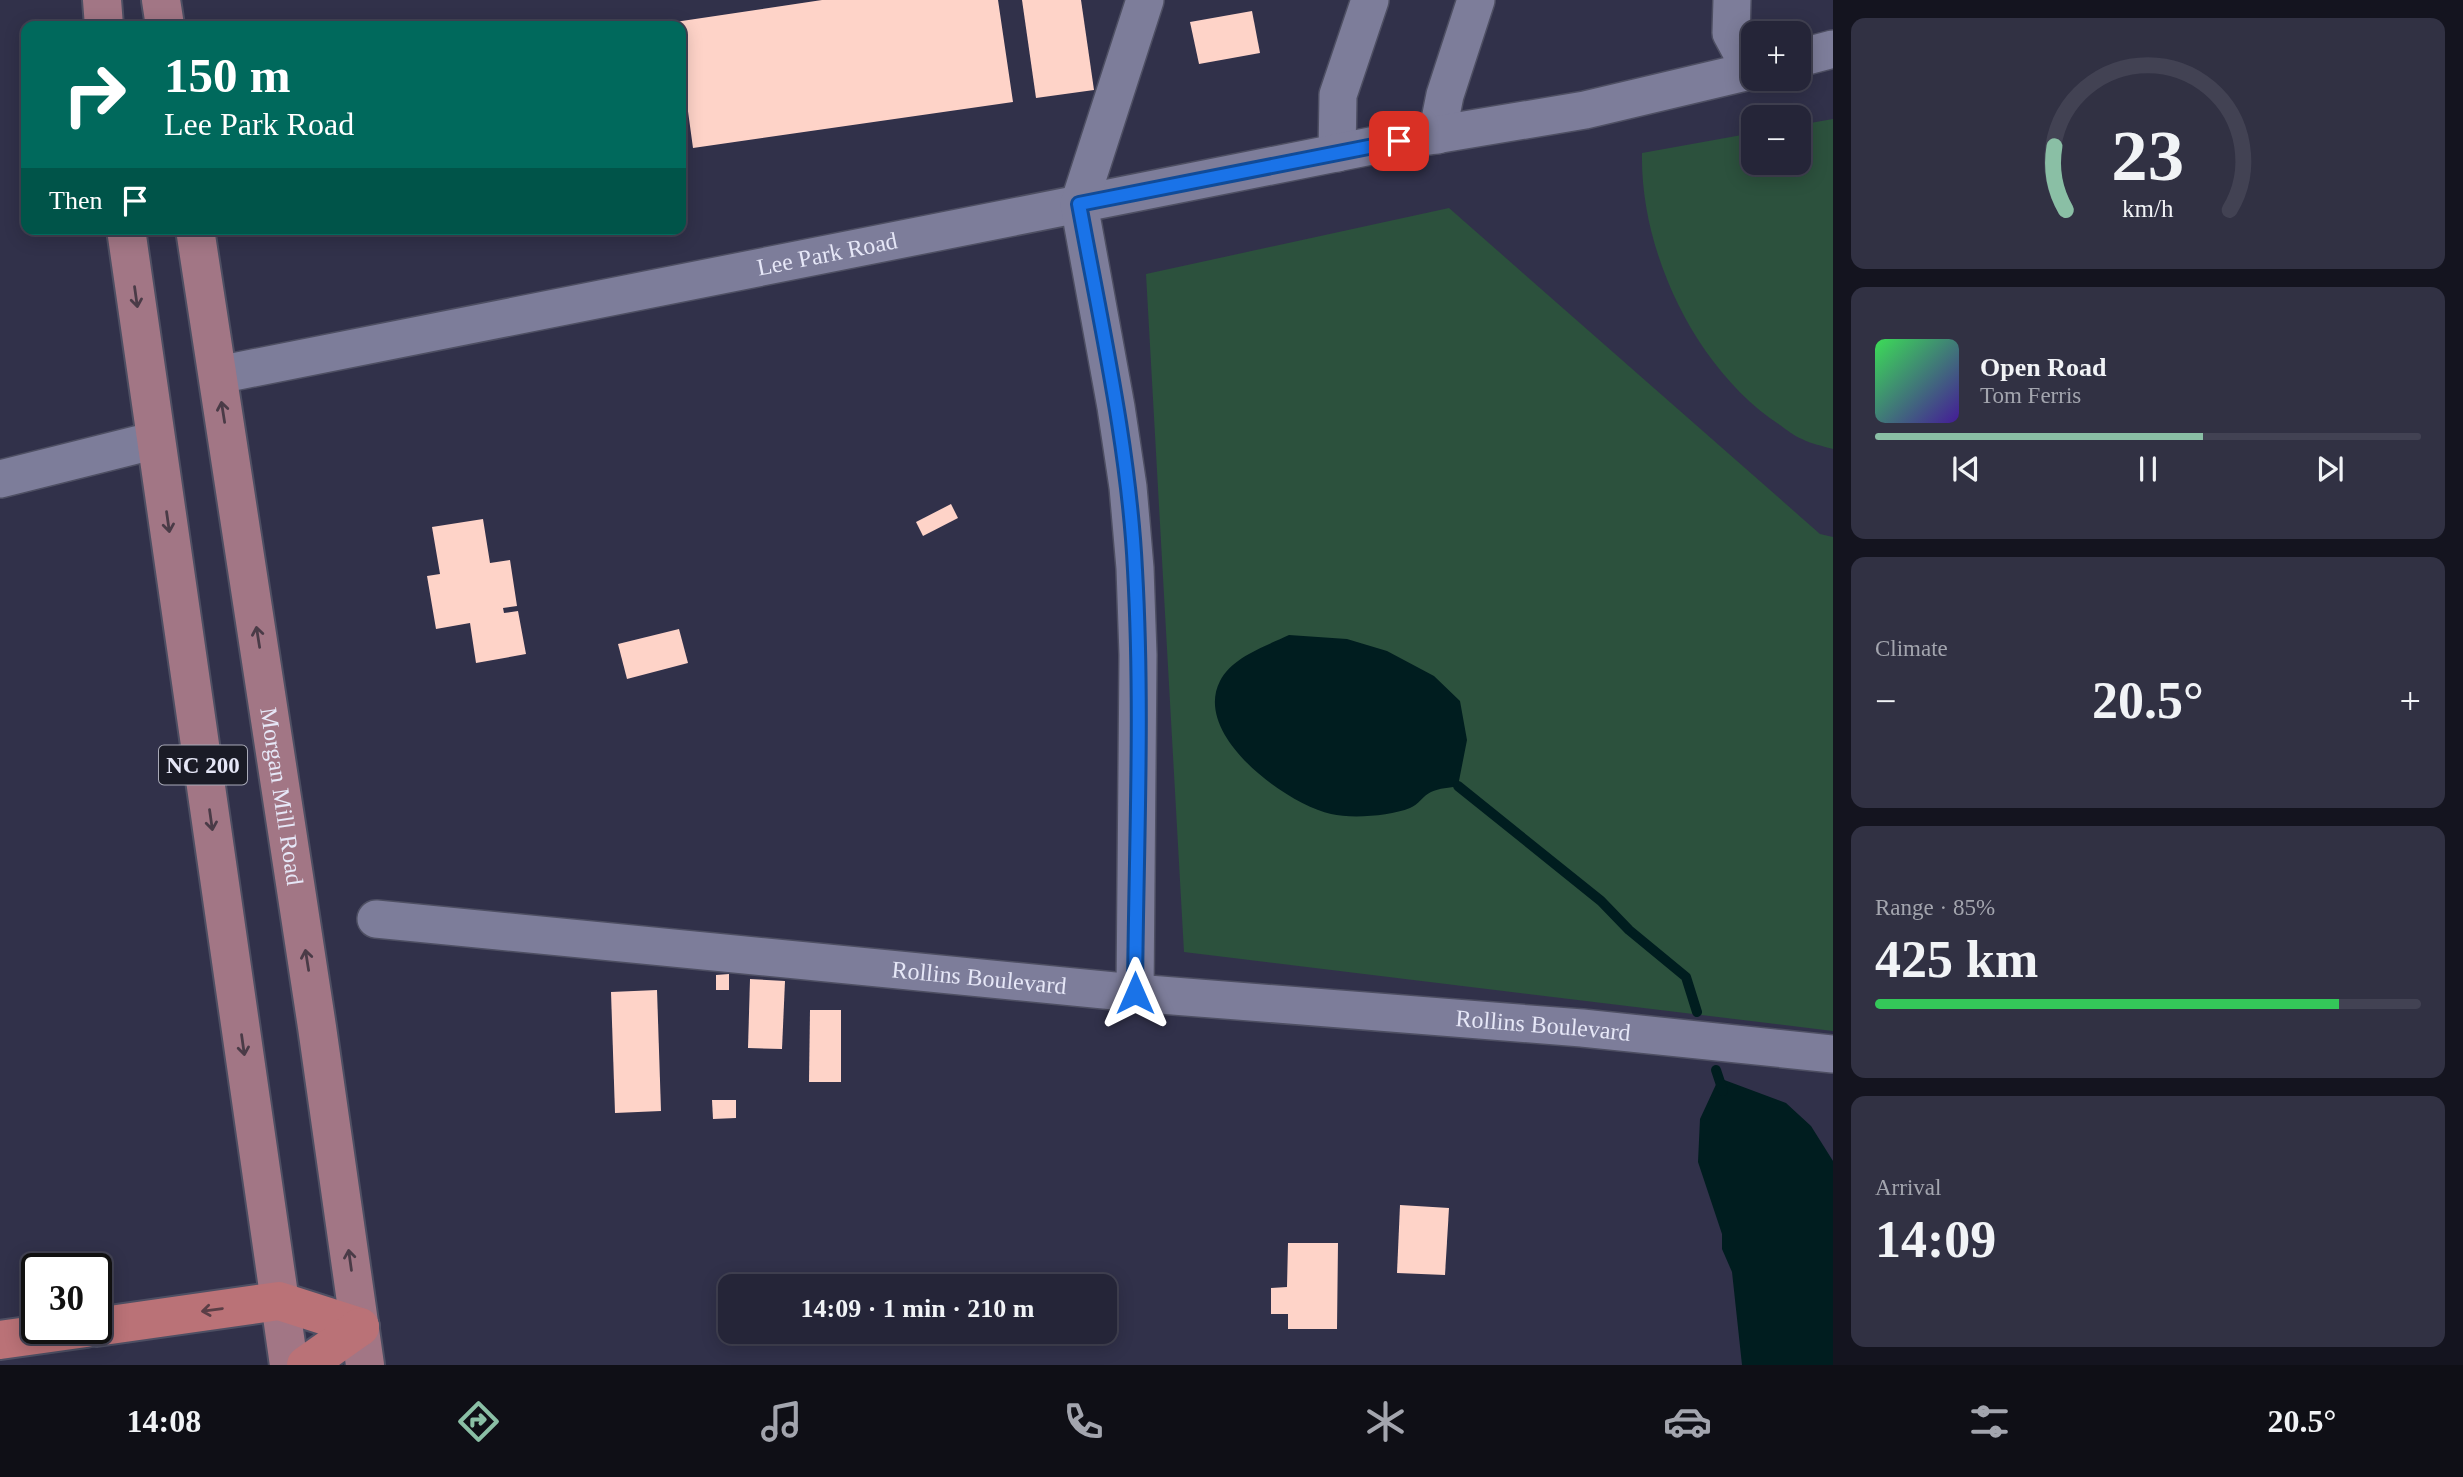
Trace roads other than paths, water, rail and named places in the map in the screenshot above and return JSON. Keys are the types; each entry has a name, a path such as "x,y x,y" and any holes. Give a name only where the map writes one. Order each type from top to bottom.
{"highway":[{"path":"112,1325 279,1301 360,1327"},
{"path":"306,1365 360,1327"},
{"path":"0,1340 21,1337"}],"main road":[{"path":"102,0 104,21"},
{"path":"160,0 163,21"},
{"name":"NC 200","path":"127,235 289,1365"},
{"name":"Morgan Mill Road","path":"196,235 317,1027 365,1365"}],"street":[{"path":"1135,993 1138,655 1135,568 1128,487 1116,407 1079,204 1145,0"},
{"path":"1337,153 1338,94 1370,0"},
{"path":"1437,135 1445,95 1476,0"},
{"path":"1732,0 1731,33 1741,51"},
{"path":"1811,55 1833,49"},
{"name":"Lee Park Road","path":"218,374 1337,153 1585,110 1741,73"},
{"path":"0,479 156,440"},
{"name":"Rollins Boulevard","path":"376,919 1135,993 1582,1028 1833,1054"}],"waterway":[{"path":"1458,786 1601,901 1629,930 1686,977 1697,1012"},
{"path":"1716,1070 1723,1091"}]}
